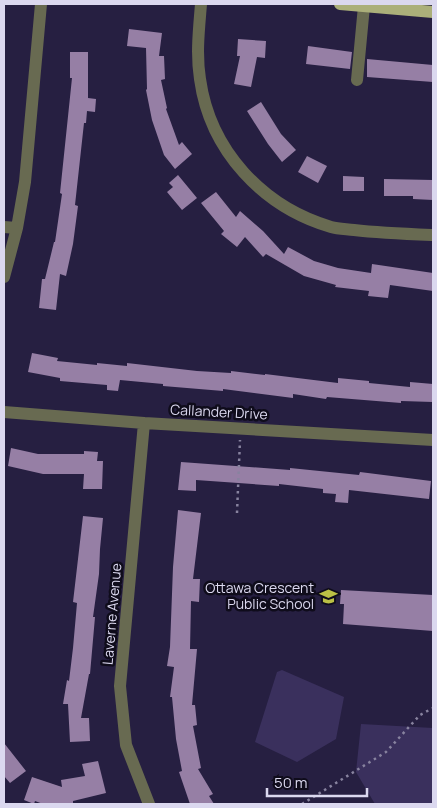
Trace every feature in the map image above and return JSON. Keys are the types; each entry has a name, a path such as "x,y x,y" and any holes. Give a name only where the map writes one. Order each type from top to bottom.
{"main road":[{"path":"340,4 425,9"}],"street":[{"path":"4,277 17,228 25,182 41,4"},
{"path":"201,4 197,49 202,90 210,119 223,144 243,174 267,195 289,209 332,227 433,235"},
{"path":"357,80 364,6"},
{"path":"4,227 17,228"},
{"name":"Callander Drive","path":"4,412 144,423 433,440"},
{"name":"Laverne Avenue","path":"144,423 120,686 126,745 149,804"}],"path":[{"path":"237,513 241,429"},
{"path":"302,804 386,752 420,715 433,708"}],"shaded area":[{"path":"282,670 344,697 336,739 297,762 255,742 277,672"},
{"path":"361,724 433,728 433,804 375,804 356,772"}],"building":[{"path":"129,29 162,33 159,56 164,56 165,79 161,80 166,109 179,145 182,142 192,154 175,169 164,155 152,120 146,90 146,48 127,46"},
{"path":"238,39 266,41 265,58 257,57 251,87 234,84 240,56 237,56"},
{"path":"308,46 352,52 350,69 306,64"},
{"path":"70,52 88,52 88,98 96,99 95,112 87,111 86,123 84,123 75,205 78,206 73,244 66,276 60,274 56,310 39,308 42,279 45,279 55,242 62,194 60,193 72,78 70,78"},
{"path":"367,59 433,65 433,82 367,77"},
{"path":"261,102 281,134 296,150 282,162 247,111"},
{"path":"307,156 327,166 318,183 298,172"},
{"path":"178,175 197,198 182,210 167,192 173,187 169,183"},
{"path":"343,176 364,177 364,191 343,191"},
{"path":"384,179 433,180 433,200 413,199 413,196 384,196"},
{"path":"216,192 236,217 240,211 263,231 284,254 288,247 314,261 338,268 371,273 372,264 433,273 433,291 390,285 388,298 368,296 369,291 335,287 336,285 304,276 266,254 263,257 245,237 237,247 221,234 224,231 201,203"},
{"path":"32,353 58,358 57,361 97,365 97,363 127,366 127,363 197,371 265,374 338,383 338,378 410,387 410,382 433,384 433,402 401,401 401,403 327,397 326,399 293,394 293,398 223,389 223,391 163,386 163,384 120,380 118,391 107,390 107,385 60,381 60,378 28,372"},
{"path":"11,448 38,454 84,454 84,451 98,452 97,461 103,461 102,489 83,489 84,474 43,474 8,466"},
{"path":"181,462 290,470 290,468 359,475 360,472 431,481 429,499 349,490 348,503 335,502 336,494 323,493 323,489 279,484 279,486 196,480 196,491 178,490"},
{"path":"178,510 201,513 193,579 200,579 199,602 191,601 190,649 197,649 192,705 195,705 197,725 193,726 201,768 198,769 213,794 209,796 214,804 190,804 179,772 182,771 176,739 172,697 170,697 174,667 167,666 170,647 173,567"},
{"path":"83,516 103,518 99,574 93,617 95,617 90,674 81,718 89,718 90,741 70,742 68,704 63,704 67,680 69,681 73,648 77,603 73,602"},
{"path":"341,590 433,595 433,631 343,624 344,604 340,604"},
{"path":"4,743 26,771 10,783 4,776"},
{"path":"98,761 106,793 73,801 73,804 43,804 35,801 34,804 24,800 32,777 62,787 61,780 85,776 82,764"}],"place":[{"name":"Ottawa Crescent Public School","path":"328,596"}]}
